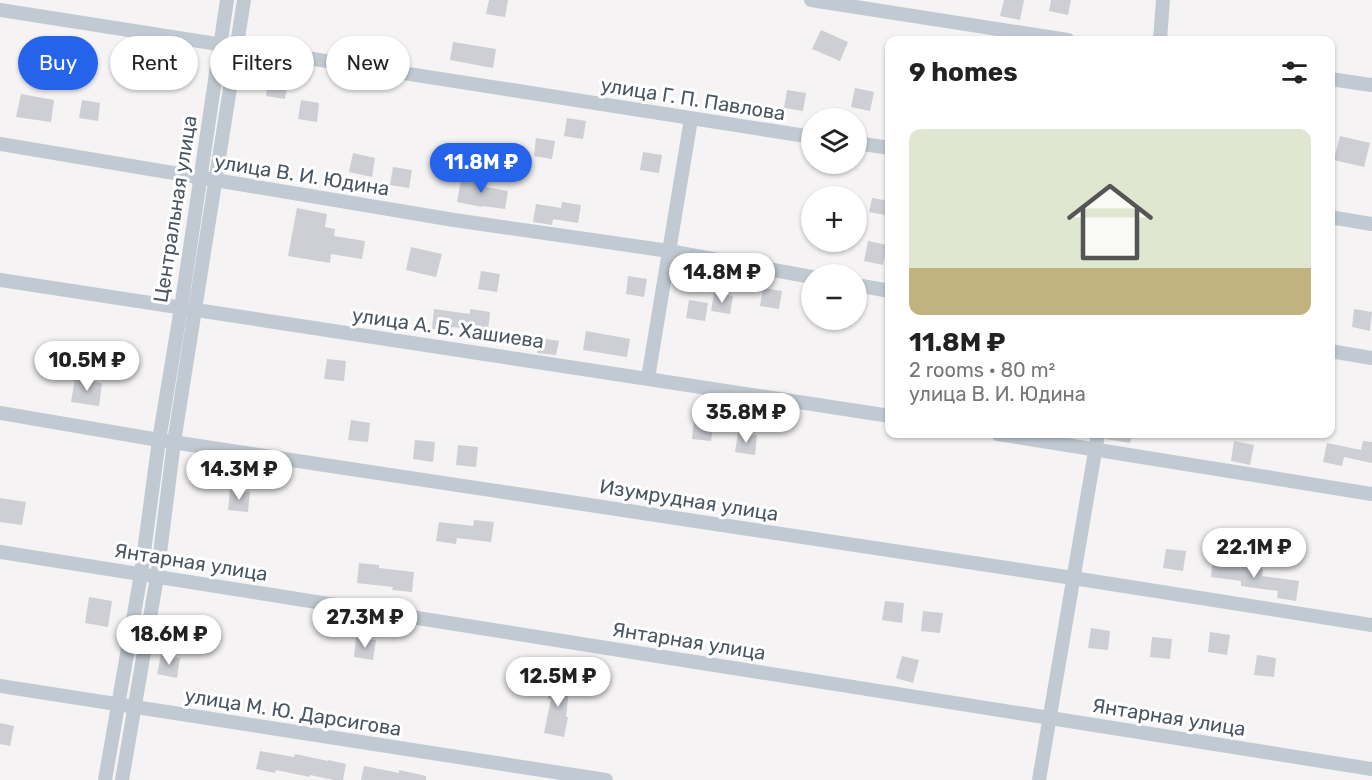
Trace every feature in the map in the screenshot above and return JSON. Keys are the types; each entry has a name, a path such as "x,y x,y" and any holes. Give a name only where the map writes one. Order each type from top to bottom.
{"street":[{"name":"Центральная улица","path":"221,36 227,0"},
{"name":"Центральная улица","path":"238,36 244,0"},
{"path":"811,0 1042,36"},
{"path":"1160,36 1163,0"},
{"name":"улица Г. П. Павлова","path":"0,10 210,43"},
{"name":"улица Г. П. Павлова","path":"314,59 801,135"},
{"path":"1335,80 1372,85"},
{"name":"Центральная улица","path":"105,780 141,574 159,440 213,90"},
{"name":"Центральная улица","path":"122,780 157,577 174,442 229,90"},
{"path":"648,378 691,119"},
{"name":"улица В. И. Юдина","path":"0,144 454,220 669,251 801,275"},
{"path":"867,145 885,147"},
{"path":"1335,218 1372,224"},
{"name":"улица А. Б. Хашиева","path":"0,280 885,415"},
{"path":"867,287 885,290"},
{"path":"1335,352 1372,358"},
{"name":"Изумрудная улица","path":"0,413 159,440 1372,625"},
{"path":"1024,438 1372,494"},
{"path":"1039,780 1097,438"},
{"name":"Янтарная улица","path":"0,552 1372,769"},
{"name":"улица М. Ю. Дарсигова","path":"0,686 606,780"}],"building":[{"path":"489,0 508,0 505,17 486,14"},
{"path":"1004,0 1024,0 1020,20 1000,16"},
{"path":"1051,0 1071,0 1068,15 1049,11"},
{"path":"821,30 848,42 840,61 812,49"},
{"path":"453,42 496,49 493,68 450,60"},
{"path":"855,88 874,92 870,111 867,108 851,107"},
{"path":"267,90 286,90 285,99 266,96"},
{"path":"787,90 806,93 801,111 784,108"},
{"path":"21,94 54,100 51,122 16,117"},
{"path":"82,100 100,103 98,121 79,118"},
{"path":"301,100 319,103 317,122 298,119"},
{"path":"567,118 586,121 583,139 564,136"},
{"path":"1340,136 1370,143 1364,167 1335,160"},
{"path":"536,138 555,141 552,159 534,156"},
{"path":"434,151 453,155 450,173 431,170"},
{"path":"643,152 662,155 659,173 640,170"},
{"path":"353,153 375,158 372,177 349,172"},
{"path":"393,167 412,170 409,188 390,185"},
{"path":"462,175 488,180 486,187 508,191 505,209 457,202"},
{"path":"872,198 885,200 885,215 869,212"},
{"path":"562,202 581,205 578,223 553,219 552,225 533,222 536,204 561,208"},
{"path":"297,208 327,214 325,227 335,229 334,236 365,241 362,259 331,254 330,263 288,256"},
{"path":"868,241 885,245 883,265 864,261"},
{"path":"411,247 442,254 436,277 406,270"},
{"path":"481,271 500,274 497,292 478,289"},
{"path":"628,276 647,279 644,297 626,294"},
{"path":"763,288 782,291 779,309 760,306"},
{"path":"714,293 733,296 730,314 711,311"},
{"path":"689,300 708,303 705,321 686,318"},
{"path":"434,309 470,314 470,309 490,312 488,331 452,327 452,331 432,329"},
{"path":"1354,309 1372,312 1370,331 1352,327"},
{"path":"586,331 630,339 627,357 583,350"},
{"path":"540,338 559,341 556,355 537,353"},
{"path":"327,359 346,361 344,381 324,379"},
{"path":"75,378 102,383 99,406 71,402"},
{"path":"351,420 370,423 368,442 348,440"},
{"path":"694,420 714,422 711,441 692,439"},
{"path":"738,433 757,435 755,455 735,452"},
{"path":"1106,438 1131,438 1130,443"},
{"path":"415,440 435,442 433,462 413,459"},
{"path":"1234,441 1254,445 1250,465 1231,461"},
{"path":"1363,441 1372,442 1372,463 1344,457 1342,466 1323,462 1327,443 1361,450"},
{"path":"458,445 478,447 476,467 456,465"},
{"path":"230,490 250,492 248,512 228,510"},
{"path":"0,498 26,502 22,525 0,522"},
{"path":"474,520 494,522 491,542 457,538 456,544 436,541 439,522 473,526"},
{"path":"1166,549 1186,551 1183,571 1163,568"},
{"path":"1213,557 1233,560 1232,565 1263,569 1262,576 1299,581 1296,601 1277,598 1278,591 1241,586 1241,581 1211,577"},
{"path":"359,563 414,572 412,592 392,590 393,587 357,583"},
{"path":"89,597 112,601 108,627 85,623"},
{"path":"885,601 904,603 902,623 882,620"},
{"path":"923,611 943,613 940,633 921,631"},
{"path":"1091,628 1110,631 1108,650 1088,648"},
{"path":"1210,632 1230,635 1227,655 1208,652"},
{"path":"1152,637 1172,639 1170,659 1150,657"},
{"path":"356,638 376,640 373,660 354,657"},
{"path":"161,655 180,658 177,678 157,674"},
{"path":"1257,655 1276,658 1274,677 1254,675"},
{"path":"902,656 919,660 913,683 896,678"},
{"path":"551,679 570,681 566,717 568,717 564,737 544,733 551,699 548,699"},
{"path":"0,723 14,726 10,746 0,744"},
{"path":"260,751 294,757 295,754 346,764 343,780 256,769"},
{"path":"364,766 426,776 426,780 361,780"}]}
